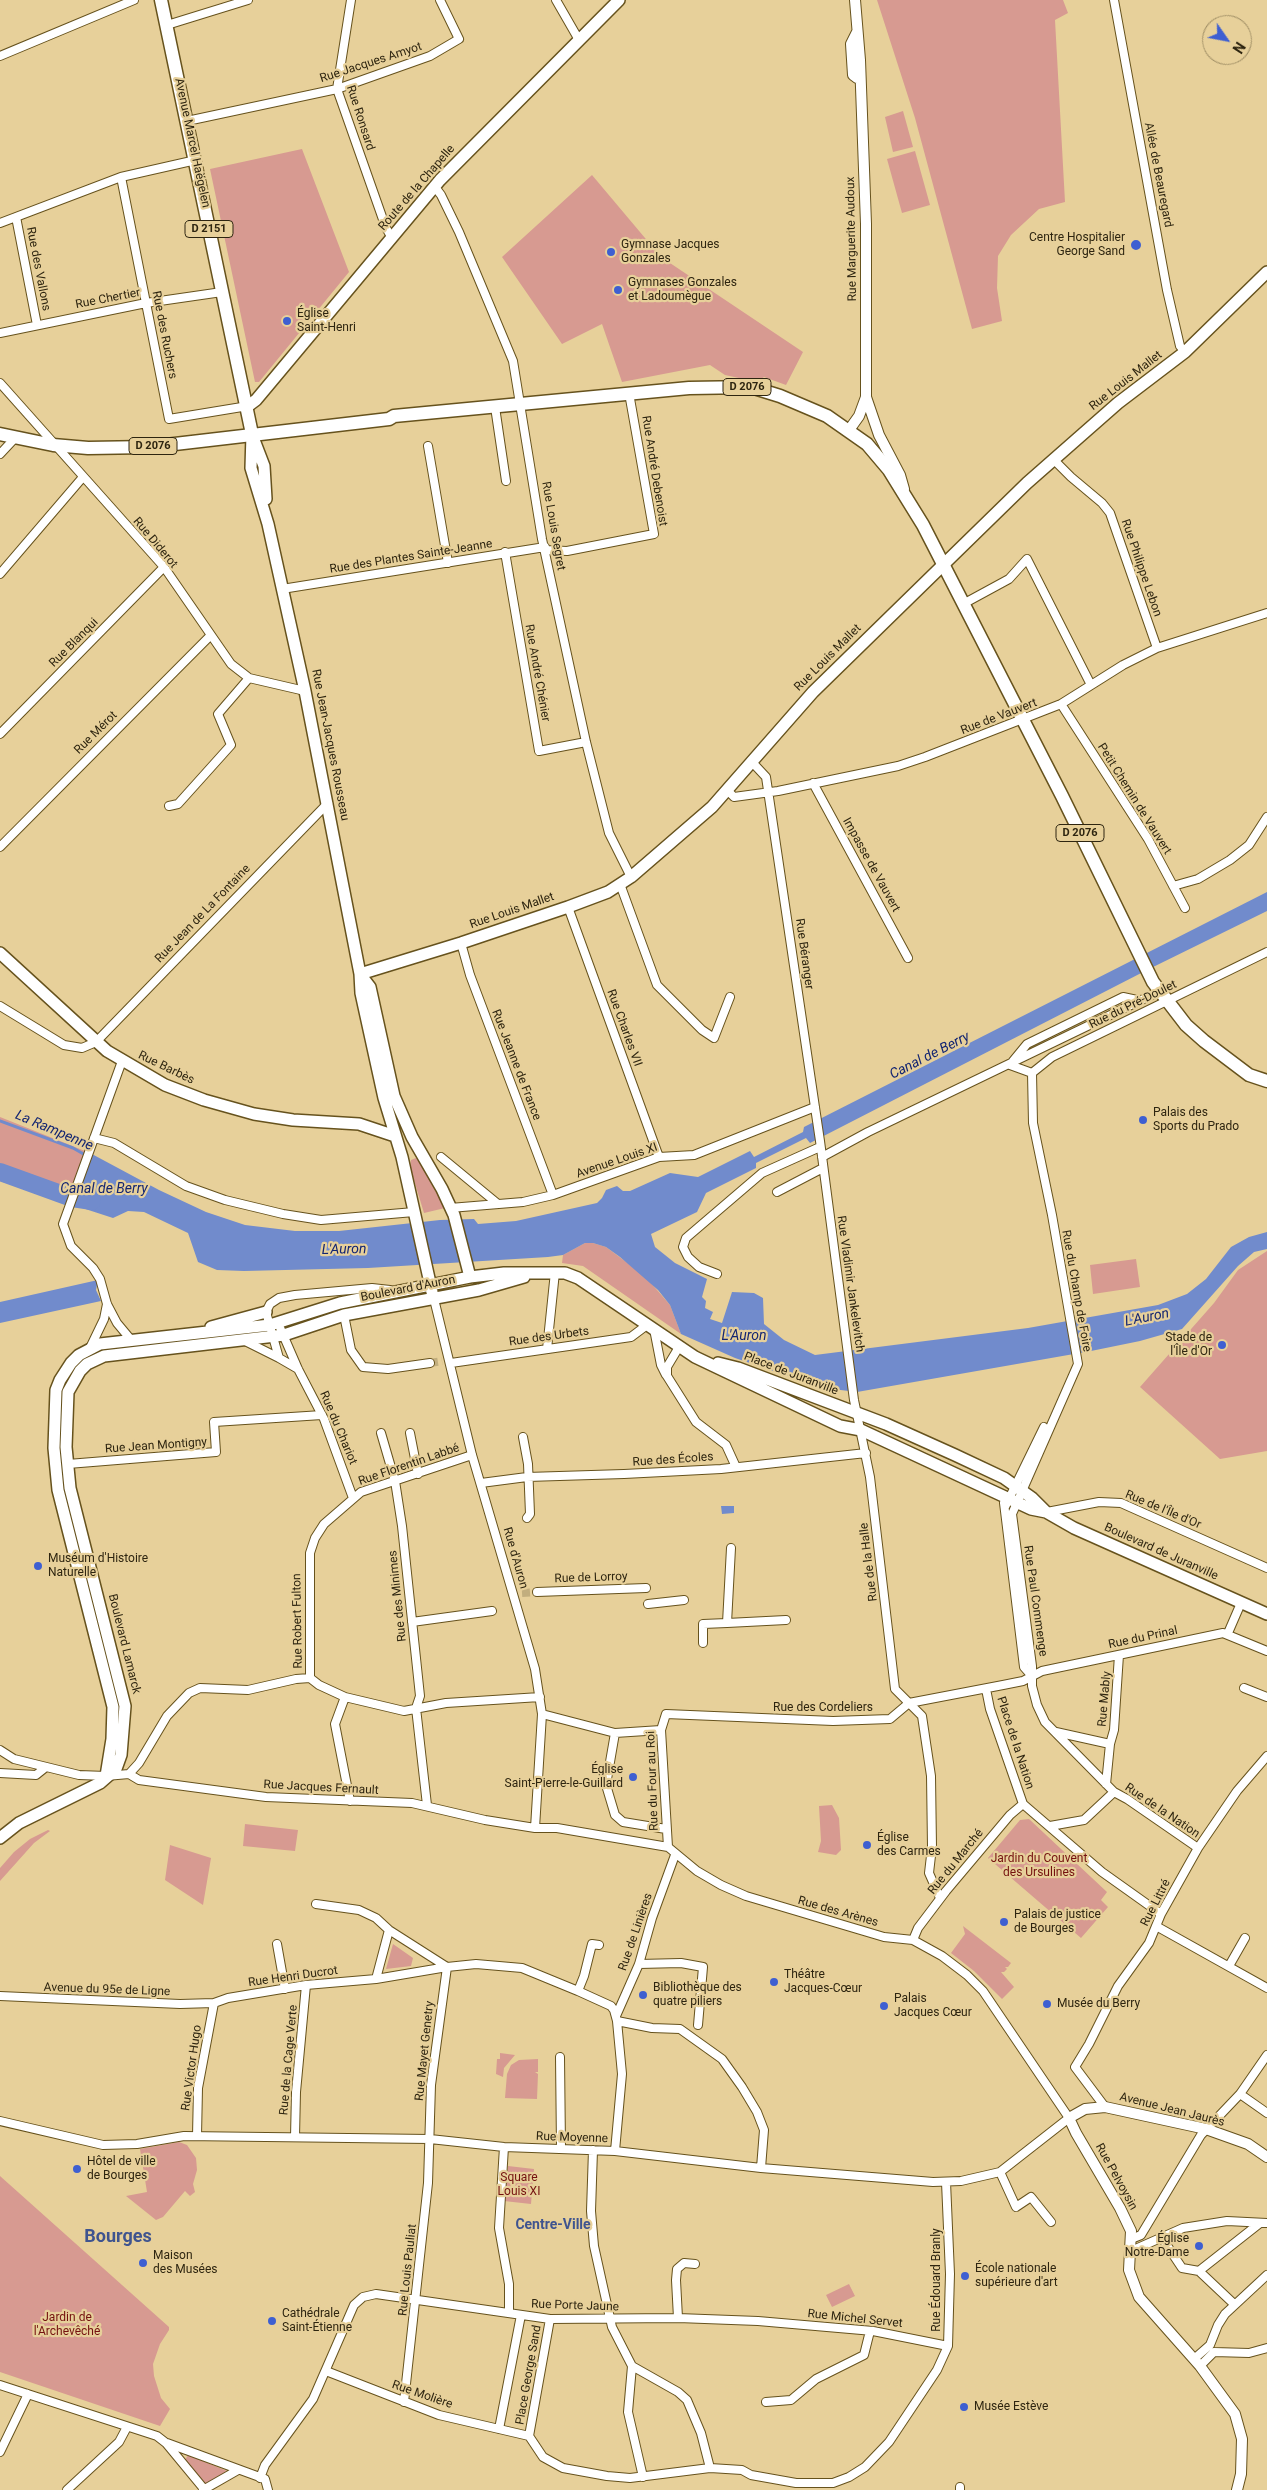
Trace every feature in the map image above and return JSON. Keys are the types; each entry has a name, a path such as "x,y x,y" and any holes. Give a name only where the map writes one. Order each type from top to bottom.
{"main road":[{"name":"Avenue Marcel Haëgelen","path":"161,0 196,160 222,292 248,406 252,434"},
{"name":"Route de la Chapelle","path":"248,406 256,400 435,187 619,0"},
{"name":"Rue Louis Mallet","path":"360,974 461,943 608,892 631,877 671,844 727,790 813,692 942,564 1053,459 1118,403 1185,352 1267,272"},
{"name":"D 2076","path":"0,434 7,443 120,449 389,419 394,416 689,388 751,387 807,406 849,430 867,444 889,470 908,499 1023,720 1134,947 1160,991 1186,1024 1204,1041 1250,1075 1267,1081"},
{"name":"Rue Jean-Jacques Rousseau","path":"252,434 264,466 268,524 328,803 386,1123 402,1157 431,1286 439,1297"},
{"name":"Rue Barbès","path":"0,953 96,1042 122,1061 165,1085 204,1100 244,1111 293,1120 359,1124 386,1123"},
{"name":"Rue Jean-Jacques Rousseau","path":"360,974 370,987 391,1086 399,1108 452,1211 470,1277"},
{"path":"386,1123 399,1108"},
{"name":"Rue Jean-Jacques Rousseau","path":"386,1123 403,1134 421,1152"},
{"path":"402,1157 410,1153 421,1152"},
{"name":"Boulevard d'Auron","path":"276,1330 340,1303 470,1277 504,1273 556,1272 578,1278 695,1357"},
{"name":"Boulevard d'Auron","path":"276,1330 439,1297 538,1273"},
{"path":"439,1297 470,1277"},
{"name":"Boulevard Lamarck","path":"178,1336 266,1312"},
{"name":"Boulevard Lamarck","path":"106,1776 112,1739 113,1707 58,1490 54,1448 56,1390 71,1363 90,1348 100,1344 178,1336 276,1330"},
{"name":"Boulevard Lamarck","path":"106,1776 116,1769 121,1755 125,1706 70,1488 68,1392 75,1378 87,1364 104,1356 123,1352 244,1340 276,1330"},
{"name":"Place de Juranville","path":"695,1357 738,1368 886,1424 1004,1478 1018,1488"},
{"name":"Place de Juranville","path":"695,1357 840,1426 862,1434 1008,1502"},
{"name":"Boulevard de Juranville","path":"1018,1488 1046,1512 1074,1528 1267,1614"},
{"name":"Boulevard de Juranville","path":"1008,1502 1031,1510 1046,1512"},
{"path":"0,1838 19,1823 81,1794 100,1783 106,1776"}],"street":[{"path":"0,56 134,0"},
{"path":"167,25 248,0"},
{"name":"Rue Ronsard","path":"351,0 337,89 386,228 392,238"},
{"name":"Rue Jacques Amyot","path":"187,121 337,89 430,56 459,38 440,0"},
{"path":"556,0 579,40"},
{"name":"Rue Marguerite Audoux","path":"855,0 866,224 866,397 879,435 900,475 908,499"},
{"name":"Allée de Beauregard","path":"1114,0 1167,290 1180,346 1185,352"},
{"path":"0,223 121,177 196,160"},
{"name":"Rue des Ruchers","path":"121,177 169,419 248,406"},
{"name":"Rue Louis Segret","path":"435,187 441,195 459,232 513,360 545,549 586,742 609,833 631,877"},
{"name":"Rue des Vallons","path":"16,217 37,325"},
{"name":"Rue Chertier","path":"0,334 146,303 222,292"},
{"name":"Rue Diderot","path":"0,383 53,445 164,567 231,664 249,678 305,691"},
{"name":"Rue André Debenoist","path":"545,549 567,551 654,534 633,393"},
{"name":"Rue Marguerite Audoux","path":"849,430 859,416 866,397"},
{"path":"495,407 506,481"},
{"path":"0,454 7,443"},
{"path":"428,446 448,563"},
{"name":"Rue Philippe Lebon","path":"1053,459 1102,503 1110,513 1157,648"},
{"path":"0,574 84,477"},
{"name":"Rue des Plantes Sainte-Jeanne","path":"282,589 448,563 505,552 545,549"},
{"name":"Rue André Chénier","path":"505,552 539,751 586,742"},
{"path":"963,604 1009,579 1027,560 1091,685"},
{"name":"Rue Blanqui","path":"0,734 164,567"},
{"name":"Rue de Vauvert","path":"727,790 734,797 898,766 1061,704 1157,648 1267,613"},
{"name":"Rue Mérot","path":"0,847 210,636"},
{"path":"169,806 178,804 231,745 218,714 249,678"},
{"name":"Petit Chemin de Vauvert","path":"1061,704 1148,839 1185,908"},
{"name":"Rue Béranger","path":"751,761 766,777 822,1157"},
{"name":"Impasse de Vauvert","path":"813,783 908,958"},
{"name":"Rue Jean de La Fontaine","path":"96,1042 328,803"},
{"path":"1174,886 1198,879 1230,860 1248,845 1267,817"},
{"path":"0,834 6,841"},
{"path":"620,884 657,985 702,1030 714,1038 730,997"},
{"name":"Rue Charles VII","path":"568,906 659,1157"},
{"name":"Rue Jeanne de France","path":"461,943 470,975 553,1195"},
{"name":"Rue du Pré-Doulet","path":"822,1157 868,1132 1010,1065 1027,1044 1123,997 1138,1000 1267,952"},
{"name":"Rue du Pré-Doulet","path":"1032,1073 1052,1057 1160,991"},
{"path":"0,1006 64,1045 82,1048 96,1042"},
{"path":"122,1061 63,1224 71,1246 93,1268 100,1279 106,1301 117,1323 132,1341"},
{"path":"1010,1065 1032,1073"},
{"name":"Rue du Champ de Foire","path":"1032,1073 1033,1123 1052,1215 1067,1315"},
{"name":"Avenue Louis XI","path":"452,1211 523,1202 553,1195 659,1157 694,1155 815,1107"},
{"path":"94,1138 114,1143 186,1186 225,1200 283,1214 321,1220 415,1216"},
{"path":"717,1274 699,1267 688,1256 683,1247 686,1238 762,1173 820,1144"},
{"path":"441,1156 498,1204"},
{"name":"Rue Vladimir Jankelevitch","path":"822,1157 857,1413"},
{"path":"777,1192 823,1168"},
{"path":"547,1349 556,1272"},
{"name":"Boulevard d'Auron","path":"266,1312 270,1304 279,1298 295,1295 372,1288 399,1292"},
{"name":"Rue du Champ de Foire","path":"1008,1502 1018,1488 1076,1364 1062,1292"},
{"name":"Rue d'Auron","path":"439,1297 447,1361 472,1455 518,1594 540,1697 542,1714 535,1828"},
{"path":"90,1348 104,1320 106,1301"},
{"name":"Rue du Chariot","path":"266,1312 322,1415 353,1498"},
{"path":"344,1315 351,1350 363,1367 388,1370 430,1363"},
{"path":"650,1327 660,1365 696,1422 726,1445 736,1467"},
{"name":"Rue des Urbets","path":"447,1361 631,1337 650,1327"},
{"name":"Rue du Chariot","path":"276,1330 279,1358"},
{"path":"244,1340 298,1369"},
{"path":"667,1376 667,1367 679,1347"},
{"name":"Rue de la Halle","path":"857,1413 866,1453 895,1689 922,1716 931,1776 932,1847 929,1873 940,1898"},
{"name":"Rue Jean Montigny","path":"68,1464 216,1452 214,1422 322,1415"},
{"name":"Rue des Minimes","path":"380,1433 395,1481 420,1696 416,1708 427,1805"},
{"path":"410,1433 418,1474"},
{"path":"523,1437 528,1464 527,1477 530,1514 527,1518"},
{"name":"Rue des Écoles","path":"481,1484 527,1477 630,1474 736,1467 866,1453"},
{"name":"Rue Florentin Labbé","path":"353,1498 361,1492 472,1455"},
{"name":"Rue Robert Fulton","path":"353,1498 324,1524 315,1538 310,1553 310,1678 319,1685 345,1698 404,1711 478,1700 540,1697"},
{"name":"Rue Paul Commenge","path":"1008,1502 1012,1514 1032,1666 1031,1675"},
{"name":"Rue Paul Commenge","path":"1008,1502 1024,1667 1031,1675"},
{"name":"Rue de l'Île d'Or","path":"1046,1512 1099,1502 1121,1503 1267,1568"},
{"path":"727,1623 732,1548"},
{"name":"Rue de Lorroy","path":"537,1592 646,1588"},
{"path":"648,1604 684,1600"},
{"path":"1241,1603 1228,1633 1267,1651"},
{"path":"412,1622 492,1611"},
{"path":"703,1643 703,1624 786,1620"},
{"name":"Rue du Prinal","path":"1031,1675 1223,1632 1228,1633"},
{"name":"Rue Mably","path":"1110,1744 1114,1730 1119,1655"},
{"path":"909,1702 986,1689 1023,1680 1031,1675 1037,1705 1045,1722 1114,1792 1084,1820 1050,1826"},
{"path":"129,1774 139,1763 167,1716 189,1692 200,1688 248,1690 296,1679 310,1678"},
{"path":"1244,1688 1267,1697"},
{"name":"Place de la Nation","path":"986,1689 990,1709 1023,1804 1102,1872 1161,1914"},
{"path":"345,1698 335,1724 350,1801"},
{"name":"Rue des Cordeliers","path":"666,1714 833,1722 890,1719 909,1702"},
{"path":"542,1714 615,1733 661,1730"},
{"name":"Rue du Four au Roi","path":"666,1714 661,1730 668,1848"},
{"path":"1054,1732 1110,1744 1106,1784"},
{"path":"615,1733 606,1785 614,1815 623,1822 666,1829"},
{"name":"Rue Jacques Fernault","path":"0,1750 14,1759 80,1775 106,1776 129,1774 139,1780 232,1794 300,1800 427,1805 436,1810 535,1828"},
{"name":"Rue Littré","path":"1105,2107 1074,2067 1089,2044 1118,1986 1148,1943 1161,1914 1198,1848 1237,1791 1267,1756"},
{"path":"0,1773 36,1775 46,1767"},
{"name":"Rue de la Nation","path":"1114,1792 1198,1848"},
{"name":"Rue du Marché","path":"913,1940 918,1928 940,1898 1010,1815 1023,1804"},
{"path":"535,1828 557,1828 668,1848"},
{"name":"Rue des Arènes","path":"668,1848 721,1885 746,1896 884,1937 913,1940 942,1956 977,1986 1069,2118"},
{"name":"Rue de Linières","path":"616,2018 639,1964 652,1918 676,1855"},
{"path":"316,1904 359,1910 376,1918 389,1930 447,1966"},
{"path":"1156,1926 1267,1988"},
{"path":"376,1978 389,1930"},
{"path":"1229,1966 1245,1938"},
{"path":"277,1944 285,1989"},
{"path":"578,1991 592,1944 599,1945"},
{"path":"639,1964 680,1963 703,1967 698,2025"},
{"name":"Rue Henri Ducrot","path":"214,2003 228,1998 306,1985 376,1978 447,1966 476,1964 522,1968 611,2006 616,2018"},
{"name":"Rue Mayet Genetry","path":"430,2139 431,2085 447,1966"},
{"name":"Rue de la Cage Verte","path":"296,2137 296,2092 306,1985"},
{"name":"Avenue du 95e de Ligne","path":"0,1996 180,2004 214,2003"},
{"name":"Rue Victor Hugo","path":"196,2136 198,2088 214,2003"},
{"path":"615,2150 622,2074 616,2018 652,2028 680,2029 722,2059 757,2112 764,2130 762,2168"},
{"path":"1131,2239 1141,2235 1206,2130 1240,2094 1267,2055"},
{"path":"560,2057 561,2148"},
{"path":"1240,2094 1267,2112"},
{"name":"Avenue Jean Jaurès","path":"1069,2118 1085,2109 1105,2107 1206,2130 1248,2144 1267,2157"},
{"path":"1051,2222 1032,2197 1016,2207 1000,2172 1069,2118"},
{"name":"Rue Pelvoysin","path":"1069,2118 1131,2231 1129,2270 1139,2297 1197,2362"},
{"name":"Rue Moyenne","path":"0,2121 106,2145 129,2145 196,2136 430,2139 504,2146 615,2150 762,2168 946,2182 961,2181 1000,2172"},
{"name":"Rue Louis Pauliat","path":"404,2402 416,2301 430,2139"},
{"path":"504,2146 499,2228 509,2284 509,2312"},
{"path":"593,2150 592,2220 594,2246 609,2320 615,2336 632,2366 678,2392 688,2400 701,2433 710,2468"},
{"name":"Rue Édouard Branly","path":"529,2436 543,2457 562,2468 606,2476 643,2477 710,2468 745,2472 809,2484 833,2483 849,2477 865,2467 889,2442 937,2370 948,2346 950,2274 946,2182"},
{"path":"1131,2252 1183,2228 1227,2221 1263,2223"},
{"path":"1199,2272 1263,2223"},
{"path":"1162,2238 1182,2268 1199,2272 1234,2304"},
{"path":"678,2318 677,2269 684,2263 695,2264"},
{"path":"1197,2362 1210,2345 1218,2325 1234,2304 1267,2275"},
{"name":"Rue Porte Jaune","path":"326,2371 351,2312 363,2297 376,2294 550,2319 678,2318 758,2321"},
{"name":"Place George Sand","path":"499,2429 521,2314"},
{"name":"Place George Sand","path":"529,2436 550,2319"},
{"name":"Rue Michel Servet","path":"758,2321 870,2331 906,2336 948,2346"},
{"path":"766,2402 791,2400 816,2379 864,2355 870,2331"},
{"path":"1197,2362 1214,2352 1249,2353 1267,2348"},
{"path":"1197,2362 1226,2399 1238,2422 1242,2453 1238,2490"},
{"path":"632,2366 628,2412 643,2477"},
{"path":"268,2490 263,2478 264,2465 313,2399 326,2371"},
{"name":"Rue Molière","path":"326,2371 439,2415 529,2436"},
{"path":"0,2385 157,2436 166,2443 203,2489 238,2470"},
{"path":"0,2452 28,2394"},
{"path":"67,2490 119,2442 127,2427"},
{"path":"166,2443 263,2478"},
{"path":"74,2484 80,2490"}],"green space":[{"path":"877,0 1063,0 1068,13 1055,20 1065,202 1039,209 1011,235 998,256 997,288 1002,321 972,329 915,118"},
{"path":"903,111 913,147 893,152 885,117"},
{"path":"302,149 349,272 259,382 255,382 210,169"},
{"path":"915,151 930,205 902,213 887,159"},
{"name":"Gymnases Gonzales et Ladoumègue","path":"592,175 661,257 803,352 786,385 764,377 757,382 725,375 710,365 622,382 602,324 562,344 502,257"},
{"path":"0,1117 90,1153 70,1204 0,1181"},
{"path":"416,1158 445,1208 424,1213 410,1167 411,1160"},
{"path":"585,1243 606,1247 645,1276 670,1305 681,1334 583,1266 562,1263 563,1255"},
{"name":"Stade de l'Île d'Or","path":"1267,1251 1267,1451 1220,1459 1140,1387 1214,1303 1238,1270"},
{"path":"1136,1259 1140,1287 1093,1294 1090,1265"},
{"path":"832,1805 839,1818 841,1850 836,1855 818,1852 821,1841 819,1806"},
{"name":"Jardin du Couvent des Ursulines","path":"1029,1819 1107,1892 1101,1900 1108,1907 1081,1938 988,1858 1020,1820"},
{"path":"245,1824 298,1830 295,1851 243,1846"},
{"path":"48,1830 50,1831 34,1843 0,1881 0,1868 14,1852 30,1839"},
{"path":"170,1845 211,1858 203,1905 165,1880"},
{"path":"963,1926 1011,1963 1008,1967 1005,1967 1007,1969 1004,1972 1001,1972 1014,1987 1002,1999 974,1971 951,1953 965,1934"},
{"path":"393,1944 413,1958 411,1966 386,1969"},
{"path":"500,2053 515,2055 504,2068 503,2077 496,2074 497,2059 500,2059"},
{"path":"538,2059 538,2072 535,2072 538,2074 537,2099 505,2098 507,2074 511,2065 519,2060"},
{"path":"179,2142 187,2145 196,2158 197,2170 193,2184 195,2192 190,2196 185,2191 163,2217 156,2220 126,2196 147,2192 140,2149"},
{"name":"Square Louis XI","path":"508,2166 534,2169 531,2204 504,2201"},
{"name":"Jardin de l'Archevêché","path":"0,2176 169,2327 160,2344 153,2364 154,2376 161,2398 170,2409 160,2426 0,2372"},
{"path":"849,2284 855,2296 832,2307 826,2295"},
{"path":"188,2455 227,2471 206,2484 185,2460"}],"water":[{"path":"1267,892 1267,911 1149,969 810,1143 806,1138 756,1163 756,1168 706,1193 697,1212 651,1234 655,1247 675,1263 707,1279 702,1297 706,1301 705,1308 713,1312 710,1319 722,1323 732,1292 754,1293 763,1298 764,1324 784,1340 815,1355 1028,1328 1158,1305 1187,1294 1206,1279 1231,1247 1249,1237 1267,1232 1267,1249 1254,1252 1238,1266 1182,1329 1140,1341 857,1392 824,1388 735,1358 681,1334 670,1305 658,1290 620,1257 606,1247 593,1243 585,1243 563,1255 548,1257 368,1268 217,1270 198,1262 188,1233 144,1212 128,1211 113,1218 70,1204 90,1153 159,1190 206,1212 245,1225 295,1231 339,1231 440,1220 474,1219 478,1224 516,1221 597,1203 606,1190 617,1186 623,1191 630,1191 670,1173 698,1177 750,1151 754,1157 803,1132 804,1127"},
{"path":"98,1280 96,1290 101,1301 0,1323 0,1302"},
{"path":"721,1506 734,1506 734,1513 722,1514"}],"waterway":[{"name":"La Rampenne","path":"0,1121 73,1148 87,1156"},
{"name":"Canal de Berry","path":"0,1172 72,1198 92,1201"}],"tunnel":[{"path":"430,1363 442,1361"},
{"path":"522,1593 537,1592"}],"place":[{"name":"Centre Hospitalier George Sand","path":"1136,245"},
{"name":"Gymnase Jacques Gonzales","path":"611,252"},
{"name":"Gymnases Gonzales et Ladoumègue","path":"618,290"},
{"name":"Église Saint-Henri","path":"287,321"},
{"name":"Palais des Sports du Prado","path":"1143,1120"},
{"name":"Stade de l'Île d'Or","path":"1222,1345"},
{"name":"Muséum d'Histoire Naturelle","path":"38,1566"},
{"name":"Église Saint-Pierre-le-Guillard","path":"633,1777"},
{"name":"Église des Carmes","path":"867,1845"},
{"name":"Palais de justice de Bourges","path":"1004,1922"},
{"name":"Théâtre Jacques-Cœur","path":"774,1982"},
{"name":"Bibliothèque des quatre piliers","path":"643,1995"},
{"name":"Musée du Berry","path":"1047,2004"},
{"name":"Palais Jacques Cœur","path":"884,2006"},
{"name":"Hôtel de ville de Bourges","path":"77,2169"},
{"name":"Église Notre-Dame","path":"1199,2246"},
{"name":"Maison des Musées","path":"143,2263"},
{"name":"École nationale supérieure d'art","path":"965,2276"},
{"name":"Cathédrale Saint-Étienne","path":"272,2321"},
{"name":"Musée Estève","path":"964,2407"}],"district":[{"name":"Centre-Ville","path":"553,2225"},
{"name":"Bourges","path":"118,2237"}],"water label":[{"name":"L'Auron","path":"344,1250"},
{"name":"L'Auron","path":"1147,1318"},
{"name":"L'Auron","path":"744,1336"}]}
